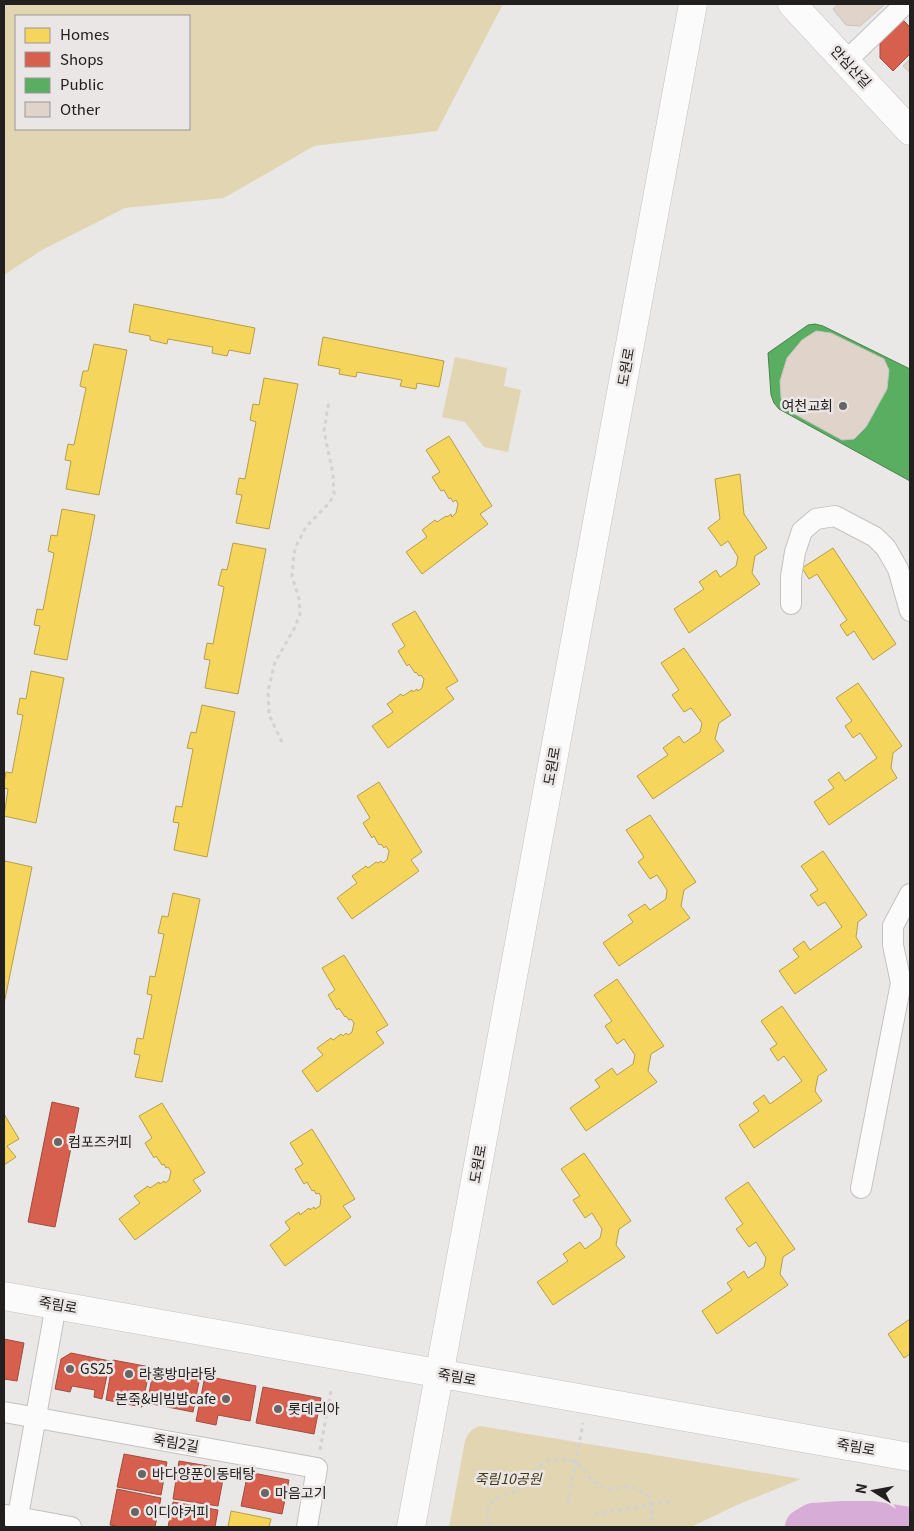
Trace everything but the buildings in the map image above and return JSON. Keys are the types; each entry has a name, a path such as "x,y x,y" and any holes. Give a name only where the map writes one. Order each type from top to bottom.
{"street":[{"name":"도원로","path":"411,1527 693,4"},
{"name":"안심산길","path":"792,4 910,131"},
{"path":"845,62 904,4"},
{"path":"791,604 791,577 795,552 802,531 816,520 835,516 875,537 886,548 898,568 910,611"},
{"path":"861,1188 901,983 893,945 892,926 910,894"},
{"name":"죽림로","path":"4,1296 910,1457"},
{"path":"56,1305 36,1418 12,1520 71,1527"},
{"name":"죽림2길","path":"4,1412 317,1468"},
{"path":"307,1527 317,1468"}],"path":[{"path":"282,742 269,715 270,684 278,654 294,629 300,614 299,599 292,576 294,553 297,544 306,527 330,502 334,494 333,474 324,430 330,400"},
{"path":"317,1468 331,1391"},
{"path":"568,1503 588,1400"},
{"path":"489,1527 487,1516 492,1502 497,1497 514,1492 546,1461 557,1459 575,1462 584,1468 595,1484 608,1489 632,1488 647,1495 651,1504 649,1527"},
{"path":"595,1514 672,1501"}],"green space":[{"path":"4,4 503,4 437,131 314,146 224,198 125,208 42,250 4,275"},
{"path":"455,357 507,368 504,386 521,390 508,452 484,447 465,422 442,417"},
{"name":"죽림10공원","path":"480,1426 801,1479 737,1505 691,1527 449,1527 465,1441 474,1428"}],"waterway":[{"path":"803,1527 813,1521 842,1519 872,1519 910,1525"}],"place":[{"name":"여천교회","path":"843,406"},
{"name":"컴포즈커피","path":"58,1142"},
{"name":"GS25","path":"70,1369"},
{"name":"라홍방마라탕","path":"129,1374"},
{"name":"본죽&비빔밥cafe","path":"226,1399"},
{"name":"롯데리아","path":"278,1409"},
{"name":"바다양푼이동태탕","path":"142,1474"},
{"name":"마음고기","path":"265,1493"},
{"name":"이디야커피","path":"135,1512"}]}
